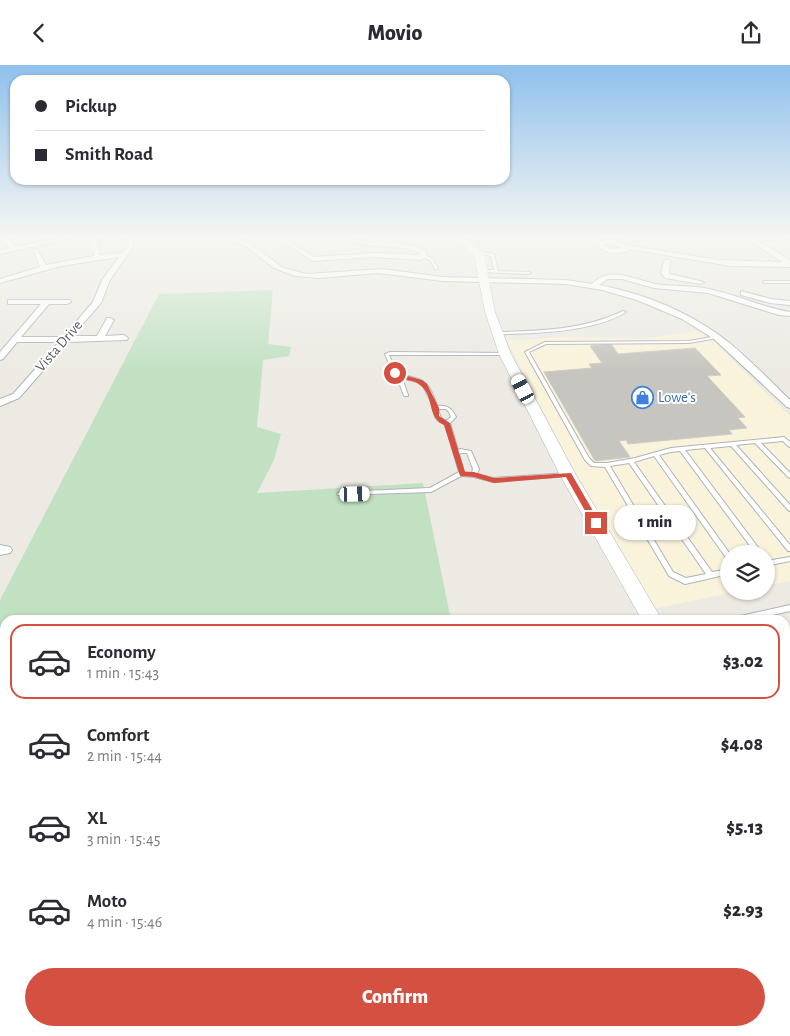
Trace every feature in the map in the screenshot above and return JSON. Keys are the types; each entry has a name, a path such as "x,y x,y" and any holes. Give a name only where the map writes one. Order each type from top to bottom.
{"street":[{"path":"93,287 98,280"},
{"name":"Vista Drive","path":"0,403 16,396 66,339 97,303 106,280"},
{"path":"488,280 490,311 505,355 568,475 649,615"},
{"path":"547,280 594,286 625,293 692,320 717,337 790,405"},
{"path":"594,286 598,280"},
{"path":"637,280 652,286 708,287 766,310 790,314"},
{"path":"684,280 770,301 790,303"},
{"path":"11,303 67,302"},
{"path":"0,357 46,303"},
{"path":"100,339 110,320"},
{"path":"13,340 124,338"}],"lane":[{"path":"765,282 790,282"},
{"path":"497,333 591,325 614,318 624,312"},
{"path":"717,337 689,342 545,343 527,351 587,459 593,465 607,465 681,449 706,446 784,439 790,445"},
{"path":"406,395 387,353 505,355"},
{"path":"399,377 425,385 436,408 435,412 438,420 447,423"},
{"path":"436,408 446,407 451,410 454,417 447,423"},
{"path":"447,423 461,473"},
{"path":"757,441 790,476"},
{"path":"732,444 790,509"},
{"path":"706,446 790,549"},
{"path":"681,449 753,545"},
{"path":"456,455 460,451 469,452 476,469 474,475"},
{"path":"655,454 720,545"},
{"path":"630,461 710,575"},
{"path":"607,465 671,574 685,581 720,573"},
{"path":"340,494 431,490 461,473 494,480 568,475"},
{"path":"775,562 790,559"},
{"path":"758,615 790,608"}],"shaded area":[{"path":"699,331 715,343 790,416 790,581 775,584 775,545 720,545 720,595 653,609 581,484 507,341 561,337 641,339"}],"green space":[{"path":"273,290 268,344 291,347 289,356 263,360 257,427 281,434 274,460 257,493 423,483 450,615 0,615 0,600 159,294"}],"building":[{"name":"Lowe's","path":"611,344 618,354 695,348 721,375 707,376 745,417 738,418 747,428 729,430 732,434 628,444 626,440 619,441 630,457 595,461 544,372 592,368 589,364 602,363 590,346"}],"place":[{"name":"Lowe's","path":"642,397"}],"route":[{"path":"395,373 399,377 414,380 425,385 436,408 435,412 438,420 447,423 462,474 494,480 568,475 596,523"}]}
